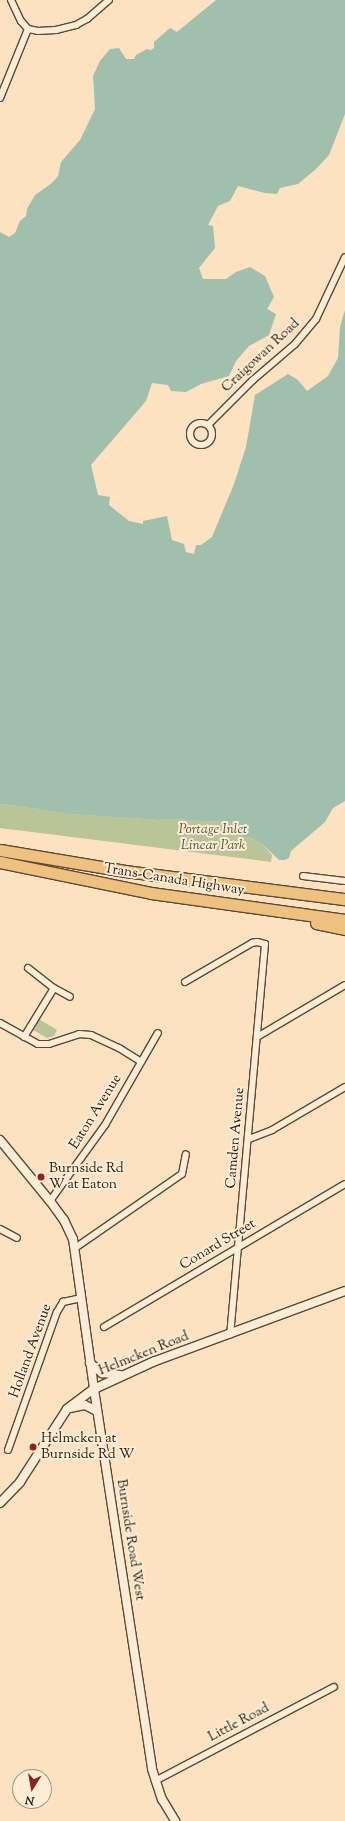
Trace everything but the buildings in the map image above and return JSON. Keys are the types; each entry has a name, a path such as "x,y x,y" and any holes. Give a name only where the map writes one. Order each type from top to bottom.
{"highway":[{"name":"Trans-Canada Highway","path":"0,850 125,871 345,899"},
{"name":"Trans-Canada Highway","path":"0,862 176,897 345,920"},
{"path":"125,871 153,869 345,892"},
{"path":"176,897 217,909 301,920 345,929"}],"street":[{"path":"11,0 21,22 28,29 56,30 76,25 87,19 109,0"},
{"path":"0,98 28,29"},
{"name":"Craigowan Road","path":"208,425 253,380 295,344 316,319 345,257"},
{"path":"303,876 345,881"},
{"name":"Camden Avenue","path":"185,982 252,943 257,942 265,944 249,1139 230,1334"},
{"path":"28,968 54,988 70,997"},
{"path":"257,1037 345,985"},
{"path":"24,1037 54,988"},
{"path":"0,1022 38,1044 43,1044 70,1035 84,1034 119,1048 141,1062"},
{"name":"Eaton Avenue","path":"50,1201 106,1125 158,1033"},
{"path":"249,1139 272,1130 345,1087"},
{"name":"Burnside Road West","path":"0,1140 50,1201 70,1232 75,1248 97,1411 155,1781 162,1799 175,1821"},
{"path":"75,1248 182,1174 186,1154"},
{"name":"Conard Street","path":"104,1327 345,1184"},
{"path":"0,1229 18,1238"},
{"name":"Helmcken Road","path":"0,1503 20,1482 67,1409 94,1389 155,1361 345,1291"},
{"name":"Holland Avenue","path":"8,1450 57,1312 63,1302 82,1298"},
{"path":"90,1363 102,1373 122,1375"},
{"path":"67,1409 85,1405 97,1411"},
{"name":"Little Road","path":"155,1781 334,1687"}],"green space":[{"name":"Portage Inlet Linear Park","path":"3,804 70,814 158,820 176,819 206,822 217,821 227,824 229,832 233,835 251,838 261,843 272,855 271,862 0,828 0,805"},
{"path":"39,1019 57,1030 54,1036 47,1038 33,1030"}],"shaded area":[{"path":"216,0 345,0 345,114 329,155 316,169 298,184 280,188 277,194 265,193 238,186 230,201 218,206 208,225 213,226 215,248 199,268 203,279 226,279 236,272 250,267 265,276 274,297 267,309 276,314 269,335 249,346 236,361 229,376 201,384 186,392 171,391 168,385 152,383 146,401 91,465 98,495 110,497 109,505 129,521 143,524 143,521 167,516 172,540 184,544 186,552 194,554 196,545 201,545 212,537 234,484 246,447 255,395 288,374 298,380 307,391 328,376 338,358 340,327 345,310 345,801 333,808 325,822 291,851 289,858 285,860 279,860 261,843 251,838 229,833 227,824 217,821 206,822 176,819 158,820 69,814 3,804 0,805 0,232 9,237 15,233 20,221 26,216 27,209 35,195 52,183 58,176 61,162 80,140 95,109 93,76 100,61 110,49 119,48 126,59 134,59 136,55 147,49 151,50 154,48 154,42 170,28 177,32"}],"place":[{"name":"Burnside Rd W at Eaton","path":"41,1177"},
{"name":"Helmcken at Burnside Rd W","path":"33,1447"}]}
